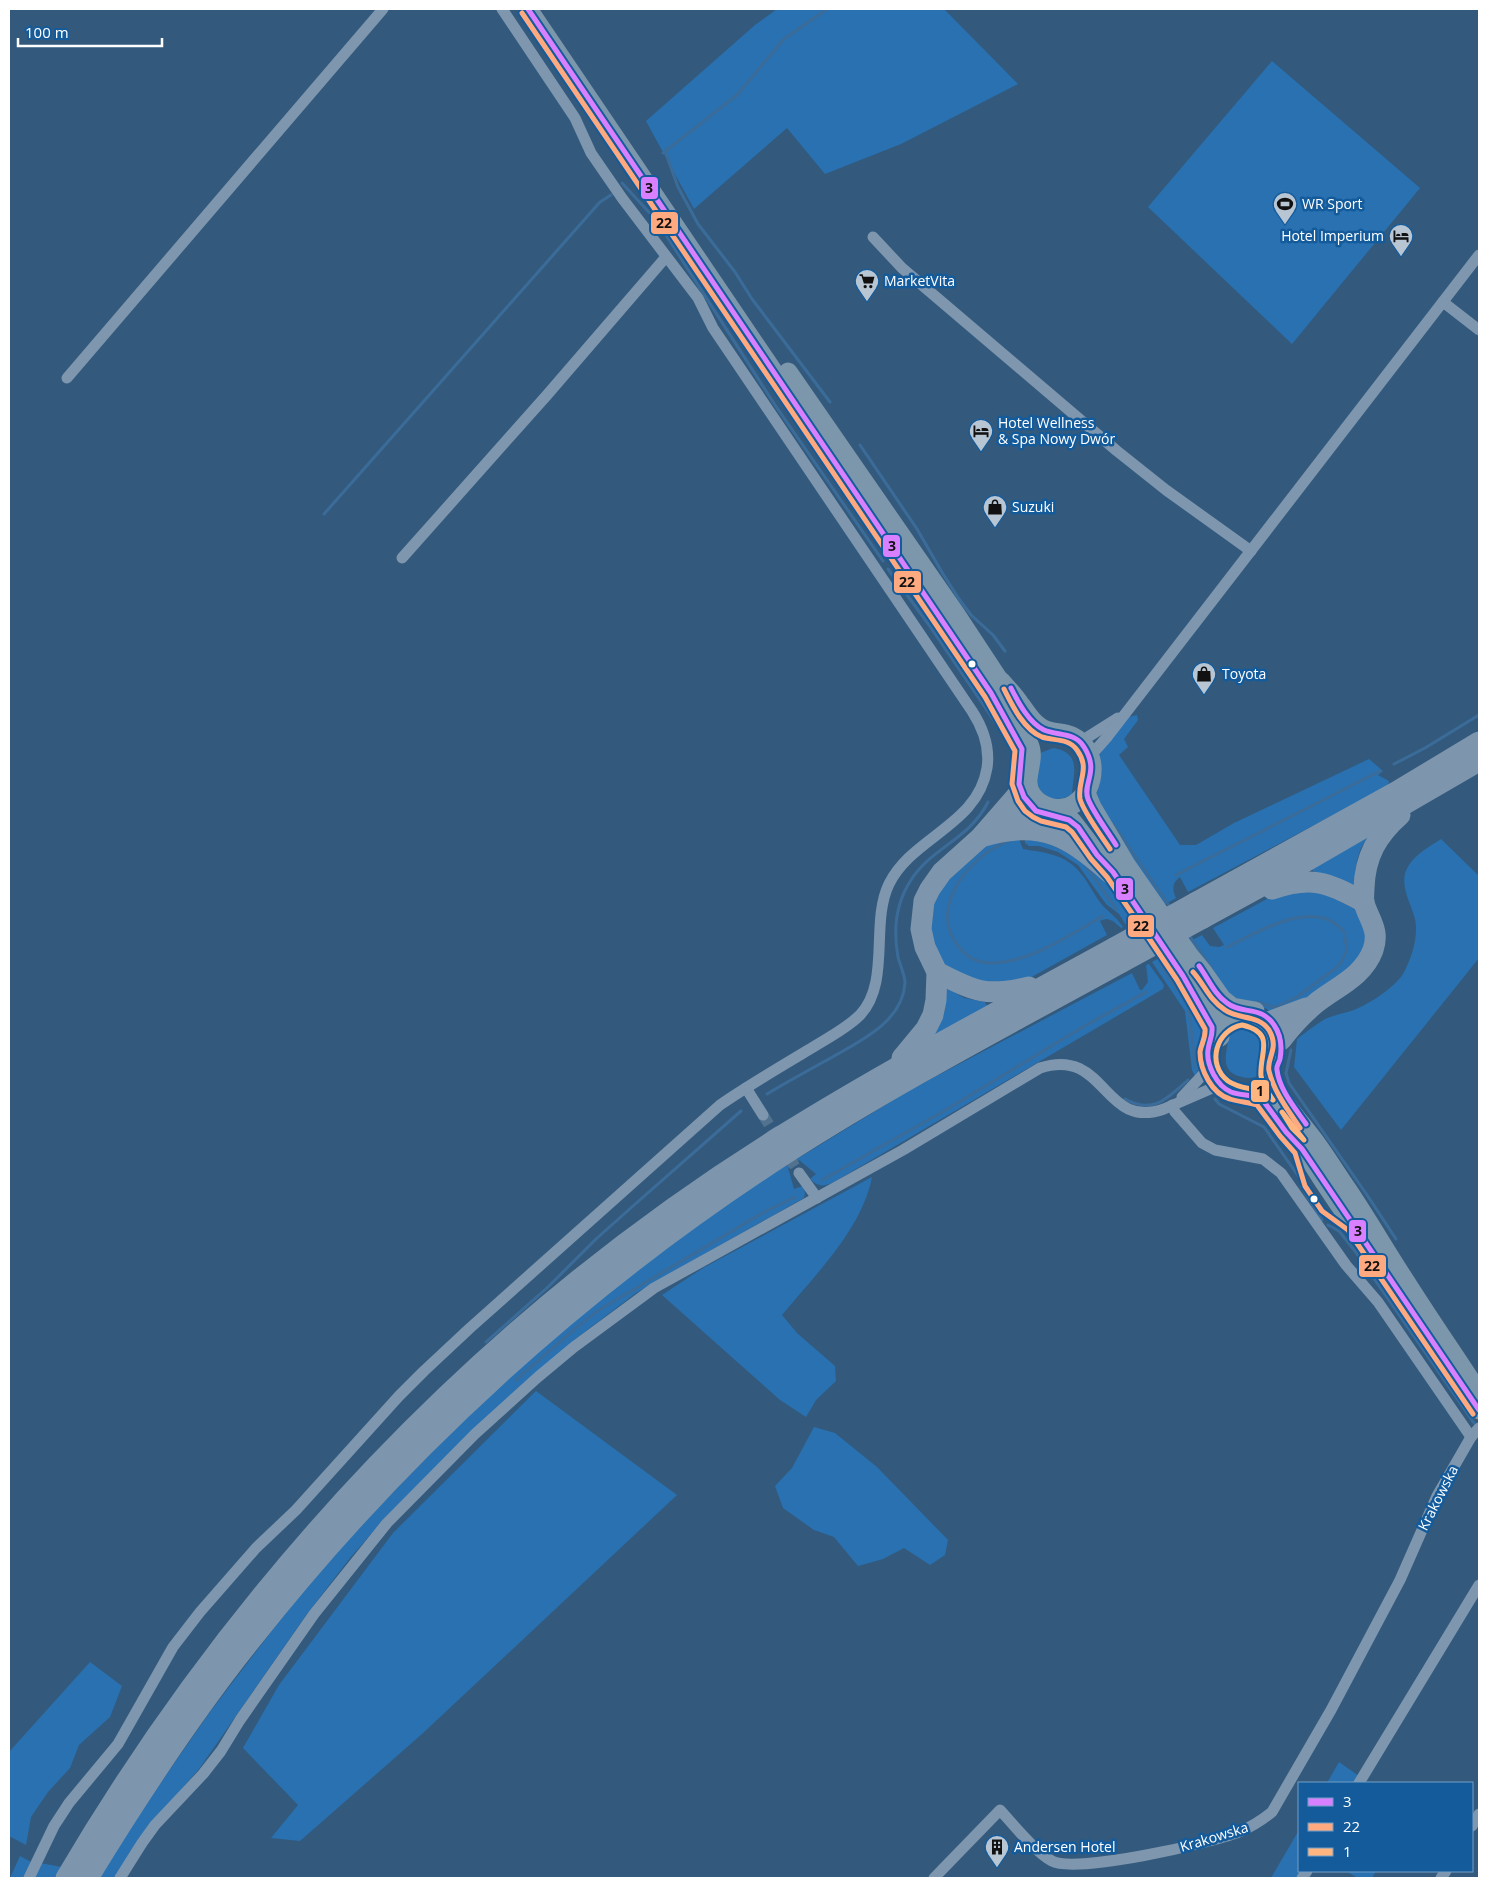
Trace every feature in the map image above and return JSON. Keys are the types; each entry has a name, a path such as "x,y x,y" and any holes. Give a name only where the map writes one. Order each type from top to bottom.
{"highway":[{"path":"88,1878 141,1793 251,1639 331,1544 412,1457 549,1329 640,1255 785,1154 1118,955 1199,910 1479,742"},
{"path":"1229,903 1421,796 1479,761"},
{"path":"1281,1040 1315,1004 1358,973 1370,956 1375,942 1374,927 1364,902 1365,870 1372,849 1391,822 1421,796"},
{"path":"891,1070 923,1034 929,1024 936,1000 937,972 926,951 921,924 924,901 930,889 942,872 981,836 1031,800"},
{"path":"981,836 996,832 1029,830 1053,834 1073,843 1119,872"},
{"path":"1199,910 1229,903 1293,882 1314,882 1328,885 1364,902"},
{"path":"66,1878 165,1724 231,1633 290,1560 350,1493 447,1394 540,1312 638,1235 777,1138 891,1070 1053,981 1118,955"},
{"path":"937,972 970,989 986,993 1011,991 1053,981"},
{"path":"1265,1022 1315,1004"}],"main road":[{"path":"528,9 721,296 996,687 1036,725 1046,730 1066,734 1090,759 1092,778 1078,800 1054,808 1031,800"},
{"path":"540,9 725,283 817,412 996,687 1018,728 1032,749"},
{"path":"1075,743 1057,740 1032,749 1019,772 1031,800 1042,814 1072,821 1096,853 1119,872 1189,955 1227,1004 1238,1009 1254,1010 1265,1022 1281,1040 1282,1054 1267,1077 1243,1086 1215,1078 1210,1068 1208,1053 1222,1027 1248,1019 1265,1022"},
{"path":"1075,743 1083,765 1083,777 1078,800 1106,841 1119,872 1183,976 1196,990 1222,1027"},
{"path":"1189,955 1198,975 1220,1007 1222,1027 1216,1061 1232,1092 1262,1100 1286,1132 1308,1144 1479,1393"},
{"path":"1265,1022 1273,1045 1267,1077 1296,1119 1308,1144 1479,1410"}],"street":[{"path":"67,378 383,9"},
{"path":"29,1878 54,1826 69,1803 118,1744 173,1648 200,1612 256,1548 296,1510 399,1396 470,1328 720,1105 844,1027 865,1008 872,995 875,982 881,915 888,886 906,862 952,824 974,802 986,775 988,751 982,729 972,711 713,328 698,298 622,198 591,153 575,118 502,9"},
{"path":"874,237 902,268 1117,451 1166,490 1251,551"},
{"path":"1090,759 1479,255"},
{"path":"402,558 547,395 666,256"},
{"path":"703,308 721,296"},
{"path":"1443,302 1479,330"},
{"path":"1075,743 1126,712"},
{"path":"120,1878 155,1825 203,1774 221,1751 306,1624 358,1557 409,1499 475,1434 574,1347 654,1288 903,1150 1040,1068 1064,1064 1081,1069 1090,1075 1121,1106 1147,1114 1156,1112 1226,1082"},
{"path":"1210,1068 1175,1104 1174,1112 1202,1144 1215,1150 1263,1159 1281,1173 1346,1265 1378,1302 1470,1440 1479,1428"},
{"path":"746,1088 763,1115"},
{"path":"799,1172 817,1198"},
{"name":"Krakowska","path":"934,1878 1000,1810 1041,1853 1052,1862 1061,1864 1110,1861 1198,1844 1238,1832 1262,1820 1272,1812 1331,1710 1390,1598 1436,1496 1470,1440"},
{"path":"1360,1782 1479,1585"}],"shaded area":[{"path":"777,9 944,9 1018,84 901,144 825,174 787,128 694,209 646,121 755,25"},
{"path":"1272,61 1420,188 1292,344 1148,207"},
{"path":"1137,715 1138,720 1124,739 1128,747 1119,755 1180,845 1196,845 1234,823 1369,759 1383,771 1378,775 1389,781 1388,786 1188,892 1180,877 1174,886 1176,898 1162,906 1095,797 1098,758 1104,747 1129,717"},
{"path":"1053,748 1063,751 1073,760 1072,796 1059,799 1050,798 1043,795 1040,789 1037,773 1040,753"},
{"path":"1024,833 1091,863 1133,921 1126,925 1119,914 1106,904 1078,865 1058,852 1039,846 1029,846 1025,843"},
{"path":"1017,834 1023,849 1056,856 1076,868 1104,907 1123,927 1121,928 1113,921 1107,919 1102,920 1100,921 1107,935 1028,979 987,987 949,970 941,960 931,936 931,913 935,900 945,883 988,845"},
{"path":"1369,836 1359,854 1355,889 1333,877 1313,871 1312,869"},
{"path":"1441,839 1479,876 1479,958 1341,1130 1294,1067 1297,1039 1325,1019 1354,1010 1374,1000 1394,985 1403,974 1409,962 1416,933 1415,919 1406,892 1404,879 1409,865 1415,857"},
{"path":"1309,886 1355,909 1367,935 1362,954 1330,986 1281,1013 1270,1011 1263,1007 1236,1003 1188,942 1202,935 1210,946 1219,947 1224,945 1213,928 1280,892"},
{"path":"1161,957 1206,1024 1202,1064 1195,1076 1192,1070 1185,1011 1152,962"},
{"path":"1149,964 1164,985 1163,989 834,1182 824,1185 816,1184 810,1179 816,1174 799,1160 788,1168 794,1189 803,1186 804,1198 636,1293 574,1340 386,1517 350,1558 307,1614 199,1769 138,1839 115,1878 99,1878 125,1834 210,1712 299,1595 334,1553 472,1411 575,1319 713,1214 756,1184 910,1090 1132,973 1140,990 1142,990 1148,982 1146,965"},
{"path":"947,988 964,998 985,1002 987,1006 934,1036 944,1015"},
{"path":"1246,1027 1263,1041 1264,1046 1261,1074 1250,1078 1234,1074 1226,1064 1229,1030"},
{"path":"872,1177 867,1196 848,1233 782,1315 797,1333 835,1366 836,1381 816,1400 806,1417 780,1400 662,1295 703,1268"},
{"path":"536,1391 677,1495 422,1734 300,1841 271,1838 298,1805 243,1748 279,1685 393,1533"},
{"path":"814,1427 835,1433 877,1467 948,1540 945,1555 930,1565 904,1548 883,1559 858,1566 834,1537 814,1530 783,1508 775,1486 792,1468"},
{"path":"90,1662 122,1686 110,1717 79,1745 70,1768 48,1792 31,1817 26,1845 9,1836 9,1752"},
{"path":"1339,1762 1359,1776 1356,1782 1328,1782"},
{"path":"1298,1832 1298,1872 1301,1872 1298,1878 1271,1878"},
{"path":"20,1856 33,1863 25,1878 10,1878"},
{"path":"40,1863 62,1867 55,1878 33,1878"},
{"path":"1348,1872 1375,1872 1372,1878 1356,1877"}],"waterway":[{"path":"663,153 737,95 784,39 827,9"},
{"path":"665,151 678,187 698,224 830,402"},
{"path":"622,183 657,221 775,405 883,561"},
{"path":"324,514 600,202 611,195"},
{"path":"860,445 917,529 959,599 971,615 993,635 1005,651"},
{"path":"888,569 929,625 995,722"},
{"path":"1394,764 1425,748 1479,715"},
{"path":"1176,875 1380,771"},
{"path":"767,1094 864,1039 896,1010 902,997 905,983 898,957 896,937 897,917 902,898 911,880 920,869 929,859 971,826 988,802"},
{"path":"1113,824 1170,907"},
{"path":"1009,841 995,848 968,870 957,884 950,900 948,916 950,932 959,947 966,954 973,959 987,963 1021,958 1050,946 1103,916"},
{"path":"1087,867 1116,909"},
{"path":"1227,947 1270,926 1302,917 1318,917 1332,922 1344,932 1347,950 1336,968 1297,997 1274,1008"},
{"path":"1189,935 1212,969"},
{"path":"1160,964 1189,1007 1195,1068"},
{"path":"822,1180 944,1111 1081,1028 1146,992"},
{"path":"1257,1002 1274,1007"},
{"path":"1291,1050 1286,1073 1289,1083 1396,1239"},
{"path":"1125,1099 1135,1104 1152,1105 1167,1098 1188,1080"},
{"path":"1215,1099 1219,1104 1264,1127 1299,1177"},
{"path":"486,1342 548,1287 596,1239 741,1111"},
{"path":"1301,1186 1322,1220"},
{"path":"516,1380 599,1310 764,1212 795,1197"},
{"path":"1328,1225 1339,1231 1355,1251 1474,1423"}],"tunnel":[{"path":"763,1115 799,1173"}],"transit line":[{"name":"3","path":"528,9 991,693 1022,749 1019,784 1024,797 1036,811 1069,820 1078,827 1097,855 1113,872 1183,976 1212,1027 1208,1056 1217,1080 1231,1092 1262,1099 1286,1132 1302,1149 1479,1410"},
{"name":"22","path":"522,13 985,697 1015,751 1012,784 1018,801 1025,811 1033,817 1041,821 1066,827 1072,832 1091,859 1107,877 1177,980 1205,1029 1200,1052 1202,1066 1208,1080 1224,1096 1257,1105 1295,1153 1305,1186 1322,1211 1348,1230 1473,1414"},
{"name":"3","path":"1011,688 1024,712 1039,727 1049,732 1076,739 1084,747 1091,763 1087,788 1088,799 1116,845"},
{"name":"22","path":"1004,689 1019,716 1030,729 1042,737 1070,743 1077,750 1083,763 1080,799 1089,817 1110,849"},
{"name":"3","path":"1199,966 1215,991 1227,1003 1239,1009 1257,1012 1269,1019 1274,1025 1280,1037 1281,1046 1277,1067 1278,1077 1288,1098 1306,1124"},
{"name":"22","path":"1193,972 1220,1006 1230,1013 1254,1019 1265,1025 1269,1030 1273,1043 1269,1062 1271,1079 1282,1101 1300,1128"},
{"name":"1","path":"1242,1025 1253,1029 1263,1039 1261,1076 1273,1100 1262,1092 1228,1081 1221,1074 1217,1066 1217,1048 1220,1040 1233,1028 1242,1025"},
{"name":"1","path":"1282,1112 1304,1140 1292,1128 1282,1112"}],"place":[{"name":"WR Sport","path":"1285,225"},
{"name":"Hotel Imperium","path":"1401,257"},
{"name":"MarketVita","path":"867,302"},
{"name":"Hotel Wellness & Spa Nowy Dwór","path":"981,452"},
{"name":"Suzuki","path":"995,528"},
{"name":"Toyota","path":"1204,695"},
{"name":"Andersen Hotel","path":"997,1868"}]}
